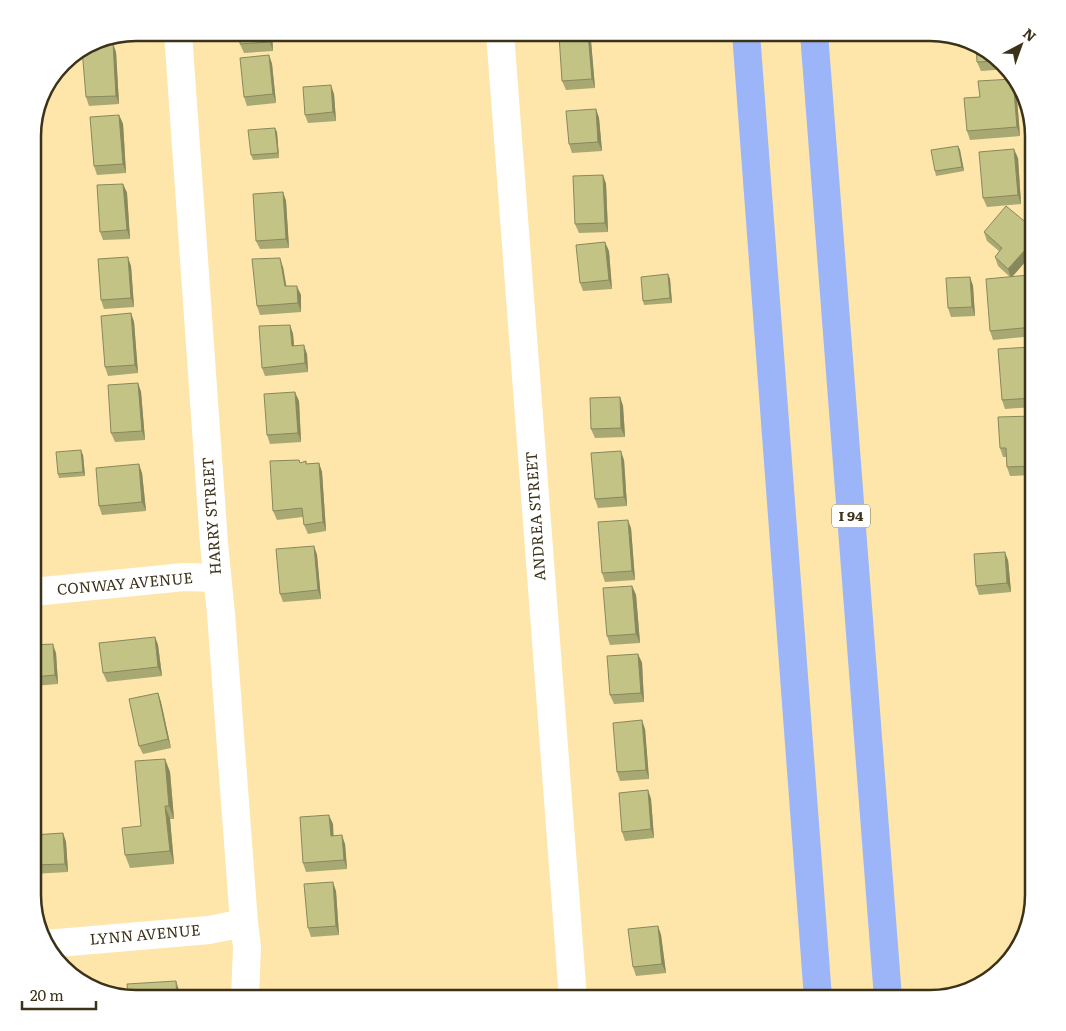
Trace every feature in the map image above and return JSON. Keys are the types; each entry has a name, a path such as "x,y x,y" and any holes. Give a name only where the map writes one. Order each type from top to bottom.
{"highway":[{"path":"747,41 817,990"},
{"name":"I 94","path":"815,41 887,990"}],"street":[{"name":"HARRY STREET","path":"179,41 217,578 247,947 246,990"},
{"name":"ANDREA STREET","path":"501,41 572,990"},
{"name":"CONWAY AVENUE","path":"41,591 184,577 217,578"},
{"name":"LYNN AVENUE","path":"54,943 209,930 244,923"}],"building":[{"path":"240,41 270,42 240,44"},
{"path":"559,41 589,41 592,79 562,81"},
{"path":"113,44 116,96 86,97 83,58 94,51"},
{"path":"977,54 988,61 977,62"},
{"path":"269,55 273,94 244,97 240,58"},
{"path":"1006,79 1009,83 1014,93 1017,127 967,131 964,98 980,97 978,81"},
{"path":"331,85 333,112 305,115 303,87"},
{"path":"596,109 598,142 569,144 566,111"},
{"path":"119,115 123,164 94,166 90,117"},
{"path":"275,128 278,153 251,155 248,130"},
{"path":"958,146 962,167 935,171 931,150"},
{"path":"1014,149 1018,195 983,198 979,152"},
{"path":"603,175 605,223 575,224 573,176"},
{"path":"123,184 127,230 100,232 97,185"},
{"path":"283,192 286,239 256,241 253,194"},
{"path":"1006,206 1025,222 1025,250 1008,269 995,257 1002,248 984,232"},
{"path":"605,242 609,280 580,283 576,245"},
{"path":"128,257 131,298 101,300 98,259"},
{"path":"280,258 285,286 297,286 298,303 257,306 252,259"},
{"path":"668,274 670,298 643,301 641,277"},
{"path":"1025,275 1025,328 990,331 986,279"},
{"path":"970,277 972,307 948,308 946,278"},
{"path":"131,313 135,365 105,367 101,316"},
{"path":"290,325 292,346 304,345 305,363 262,368 259,326"},
{"path":"1025,347 1025,399 1002,400 998,349"},
{"path":"138,383 142,431 111,433 108,385"},
{"path":"295,392 298,433 267,435 264,394"},
{"path":"620,397 621,428 591,429 590,398"},
{"path":"1025,416 1025,466 1007,467 1006,448 1000,448 998,417"},
{"path":"81,450 83,472 58,474 56,452"},
{"path":"621,451 624,497 595,499 591,453"},
{"path":"299,460 300,463 306,461 306,464 319,463 323,522 304,525 302,508 273,511 270,461"},
{"path":"139,464 142,502 99,506 96,468"},
{"path":"628,520 632,571 602,573 598,522"},
{"path":"314,546 318,590 280,594 276,549"},
{"path":"1005,552 1007,583 976,586 974,554"},
{"path":"632,586 636,634 607,636 603,588"},
{"path":"155,637 158,667 103,673 99,643"},
{"path":"53,644 55,675 41,676 41,645"},
{"path":"638,654 641,693 610,695 607,656"},
{"path":"158,693 168,739 139,746 129,699"},
{"path":"642,720 646,770 617,772 613,723"},
{"path":"165,759 169,806 165,806 170,851 125,855 122,828 141,826 135,761"},
{"path":"648,790 651,829 622,832 619,793"},
{"path":"329,815 331,836 342,835 344,860 303,863 300,817"},
{"path":"63,833 65,864 41,865 41,834"},
{"path":"333,882 336,926 308,928 304,884"},
{"path":"658,926 662,964 633,967 628,929"},
{"path":"176,981 177,990 127,989 127,984"}]}
